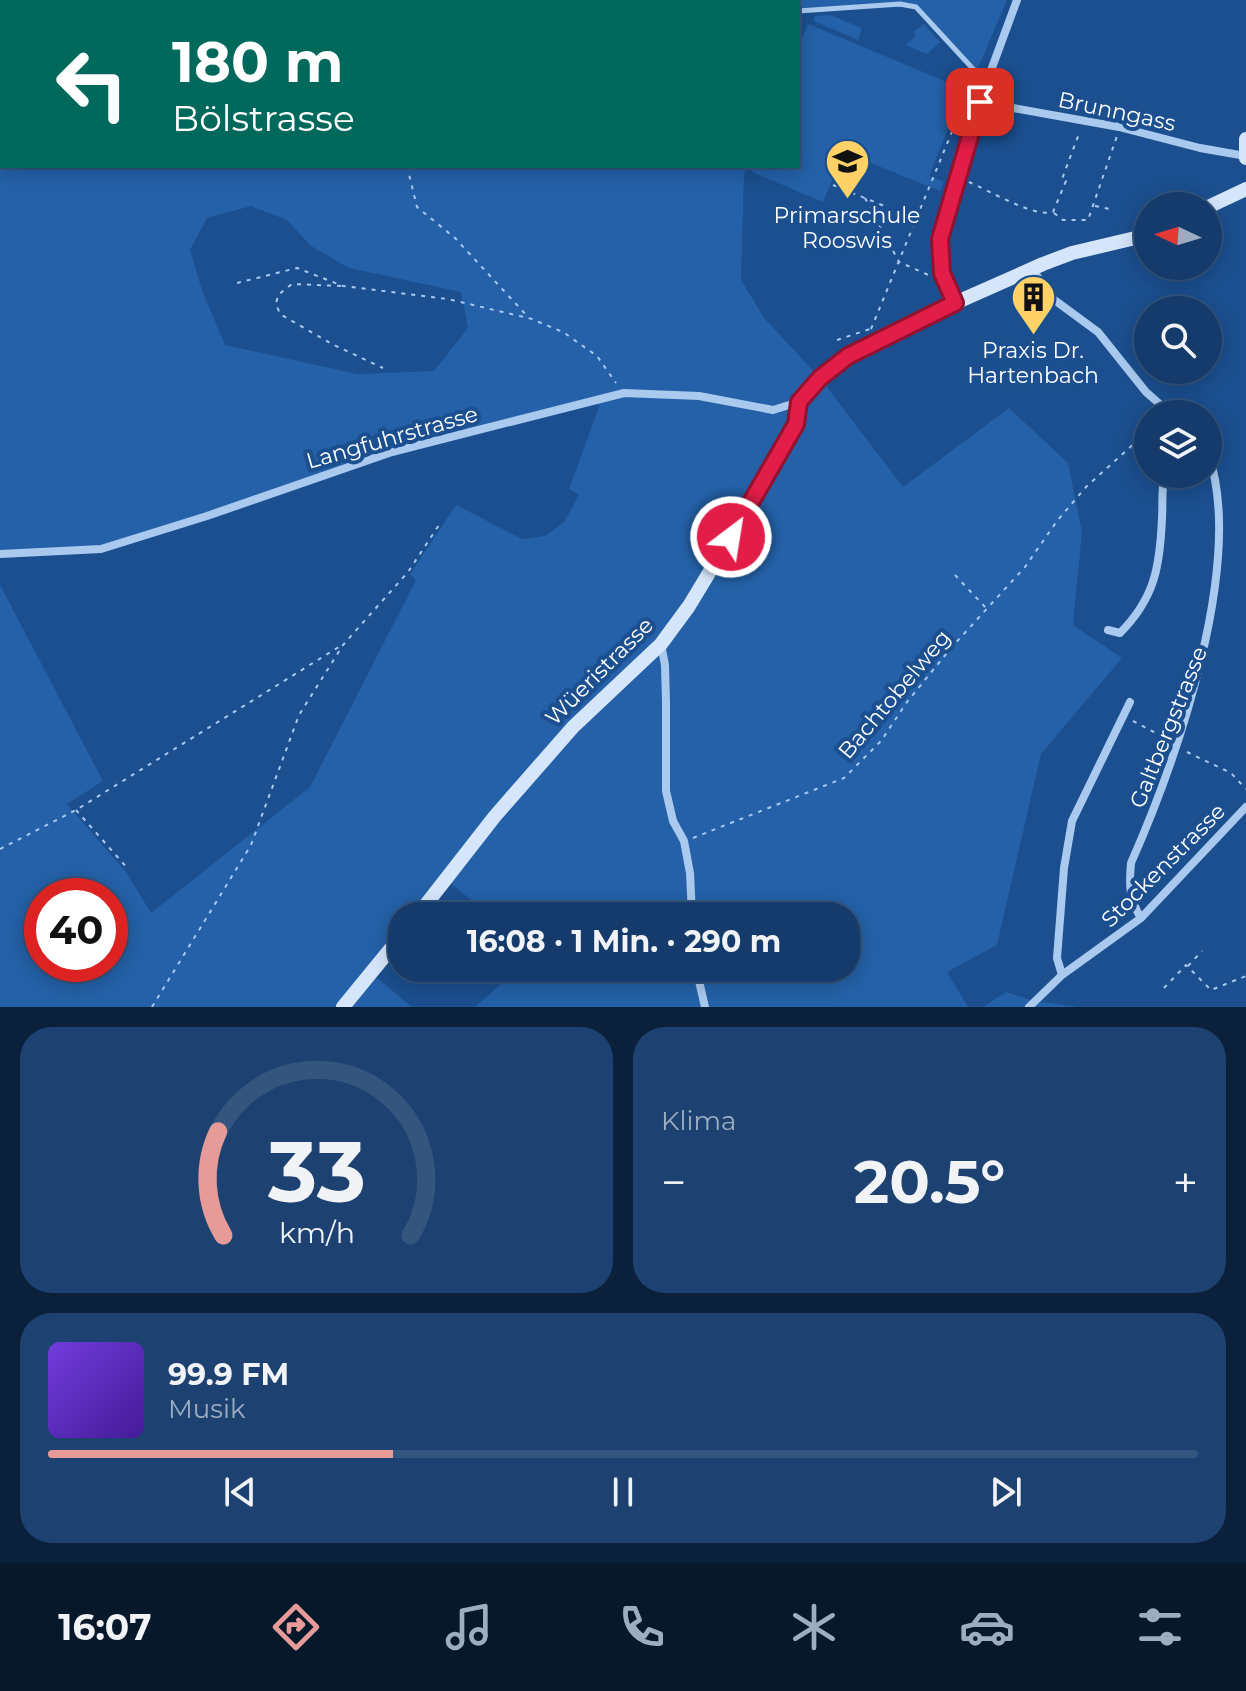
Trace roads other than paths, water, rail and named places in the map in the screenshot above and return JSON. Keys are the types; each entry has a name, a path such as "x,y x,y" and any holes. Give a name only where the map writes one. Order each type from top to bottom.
{"street":[{"path":"955,303 945,282 939,256 940,239 980,102 1017,0"},
{"name":"Brunngass","path":"980,102 1119,127 1246,157"},
{"path":"1246,139 1246,157"},
{"path":"1222,200 1246,189"},
{"name":"Wüeristrasse","path":"428,902 495,816 573,727 661,644 689,606 773,467 796,424 799,402 820,378 866,341 1072,253 1134,238"},
{"path":"1033,269 1049,296 1092,326 1155,400"},
{"name":"Langfuhrstrasse","path":"0,554 101,549 392,452 624,393 699,396 773,410 799,402"},
{"path":"1222,483 1227,494"},
{"path":"1108,630 1120,633 1138,615 1152,586 1161,555 1164,488"},
{"path":"661,644 665,665 666,791 673,821 684,841 691,902"},
{"path":"1062,975 1057,958 1064,868 1072,821 1130,702"},
{"name":"Galtbergstrasse","path":"1141,918 1131,903 1131,863 1200,703"},
{"name":"Stockenstrasse","path":"1029,1007 1062,975 1141,918 1246,807"},
{"path":"343,1007 388,952"},
{"path":"699,982 705,1007"}],"lane":[{"path":"800,11 900,4 916,7 986,84"}],"place":[{"name":"Primarschule Rooswis","path":"847,201"},
{"name":"Praxis Dr. Hartenbach","path":"1033,336"}]}
